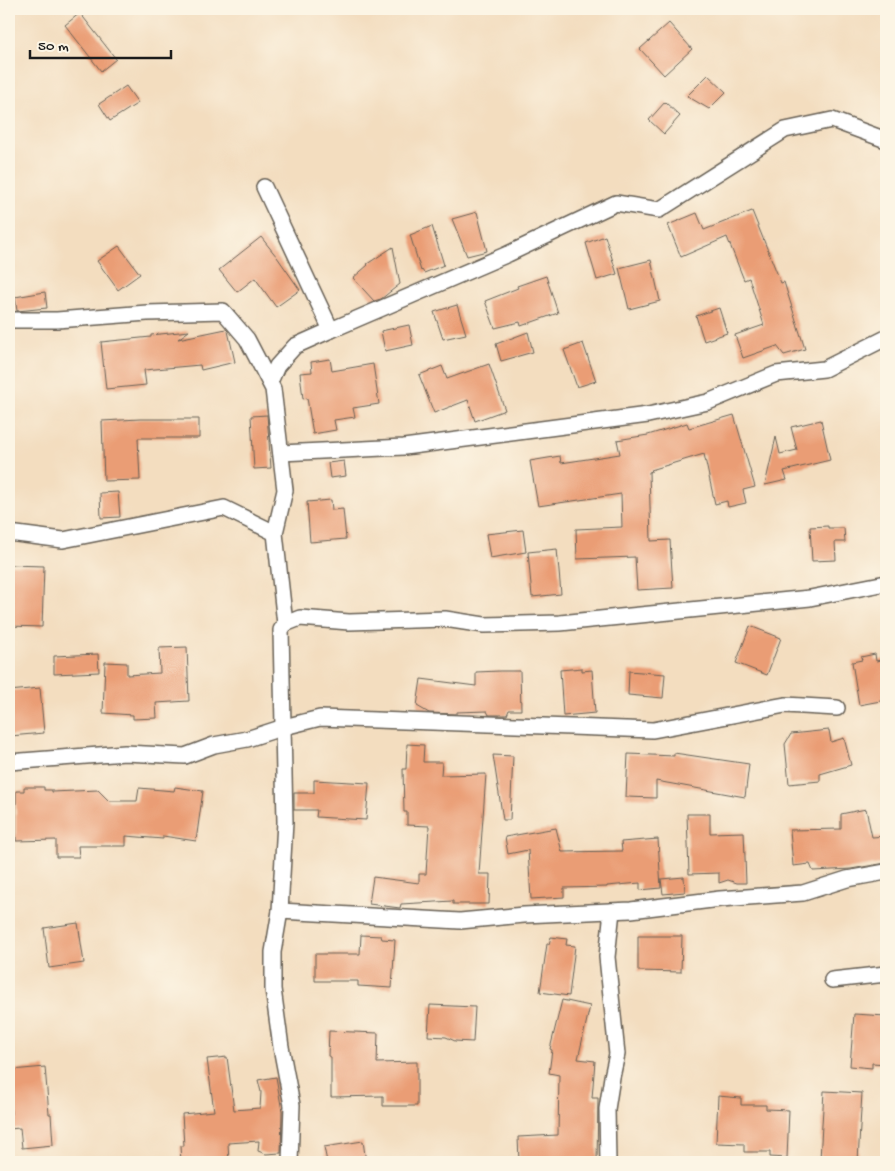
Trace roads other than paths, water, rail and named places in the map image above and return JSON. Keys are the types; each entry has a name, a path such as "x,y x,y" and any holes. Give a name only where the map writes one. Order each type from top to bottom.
{"street":[{"path":"270,382 277,366 295,346 508,254 616,202 658,210 785,130 832,120 886,140"},
{"path":"264,187 331,330"},
{"path":"9,320 57,320 148,313 223,311 247,338 273,389 285,490 276,533 286,624"},
{"path":"281,453 404,447 648,415 708,402 776,374 824,369 886,338"},
{"path":"9,533 63,540 224,508 276,533"},
{"path":"290,1162 292,1105 280,1048 272,989 274,952 280,911 285,822 281,630 286,624 300,618 350,622 445,619 484,626 560,622 810,598 886,583"},
{"path":"9,762 124,753 185,756 214,745 248,738 320,718 653,730 785,705 837,708"},
{"path":"280,911 460,921 524,915 612,911 720,899 803,893 847,879 886,872"},
{"path":"608,1162 608,1109 617,1054 607,957 612,911"},
{"path":"832,980 886,974"}]}
